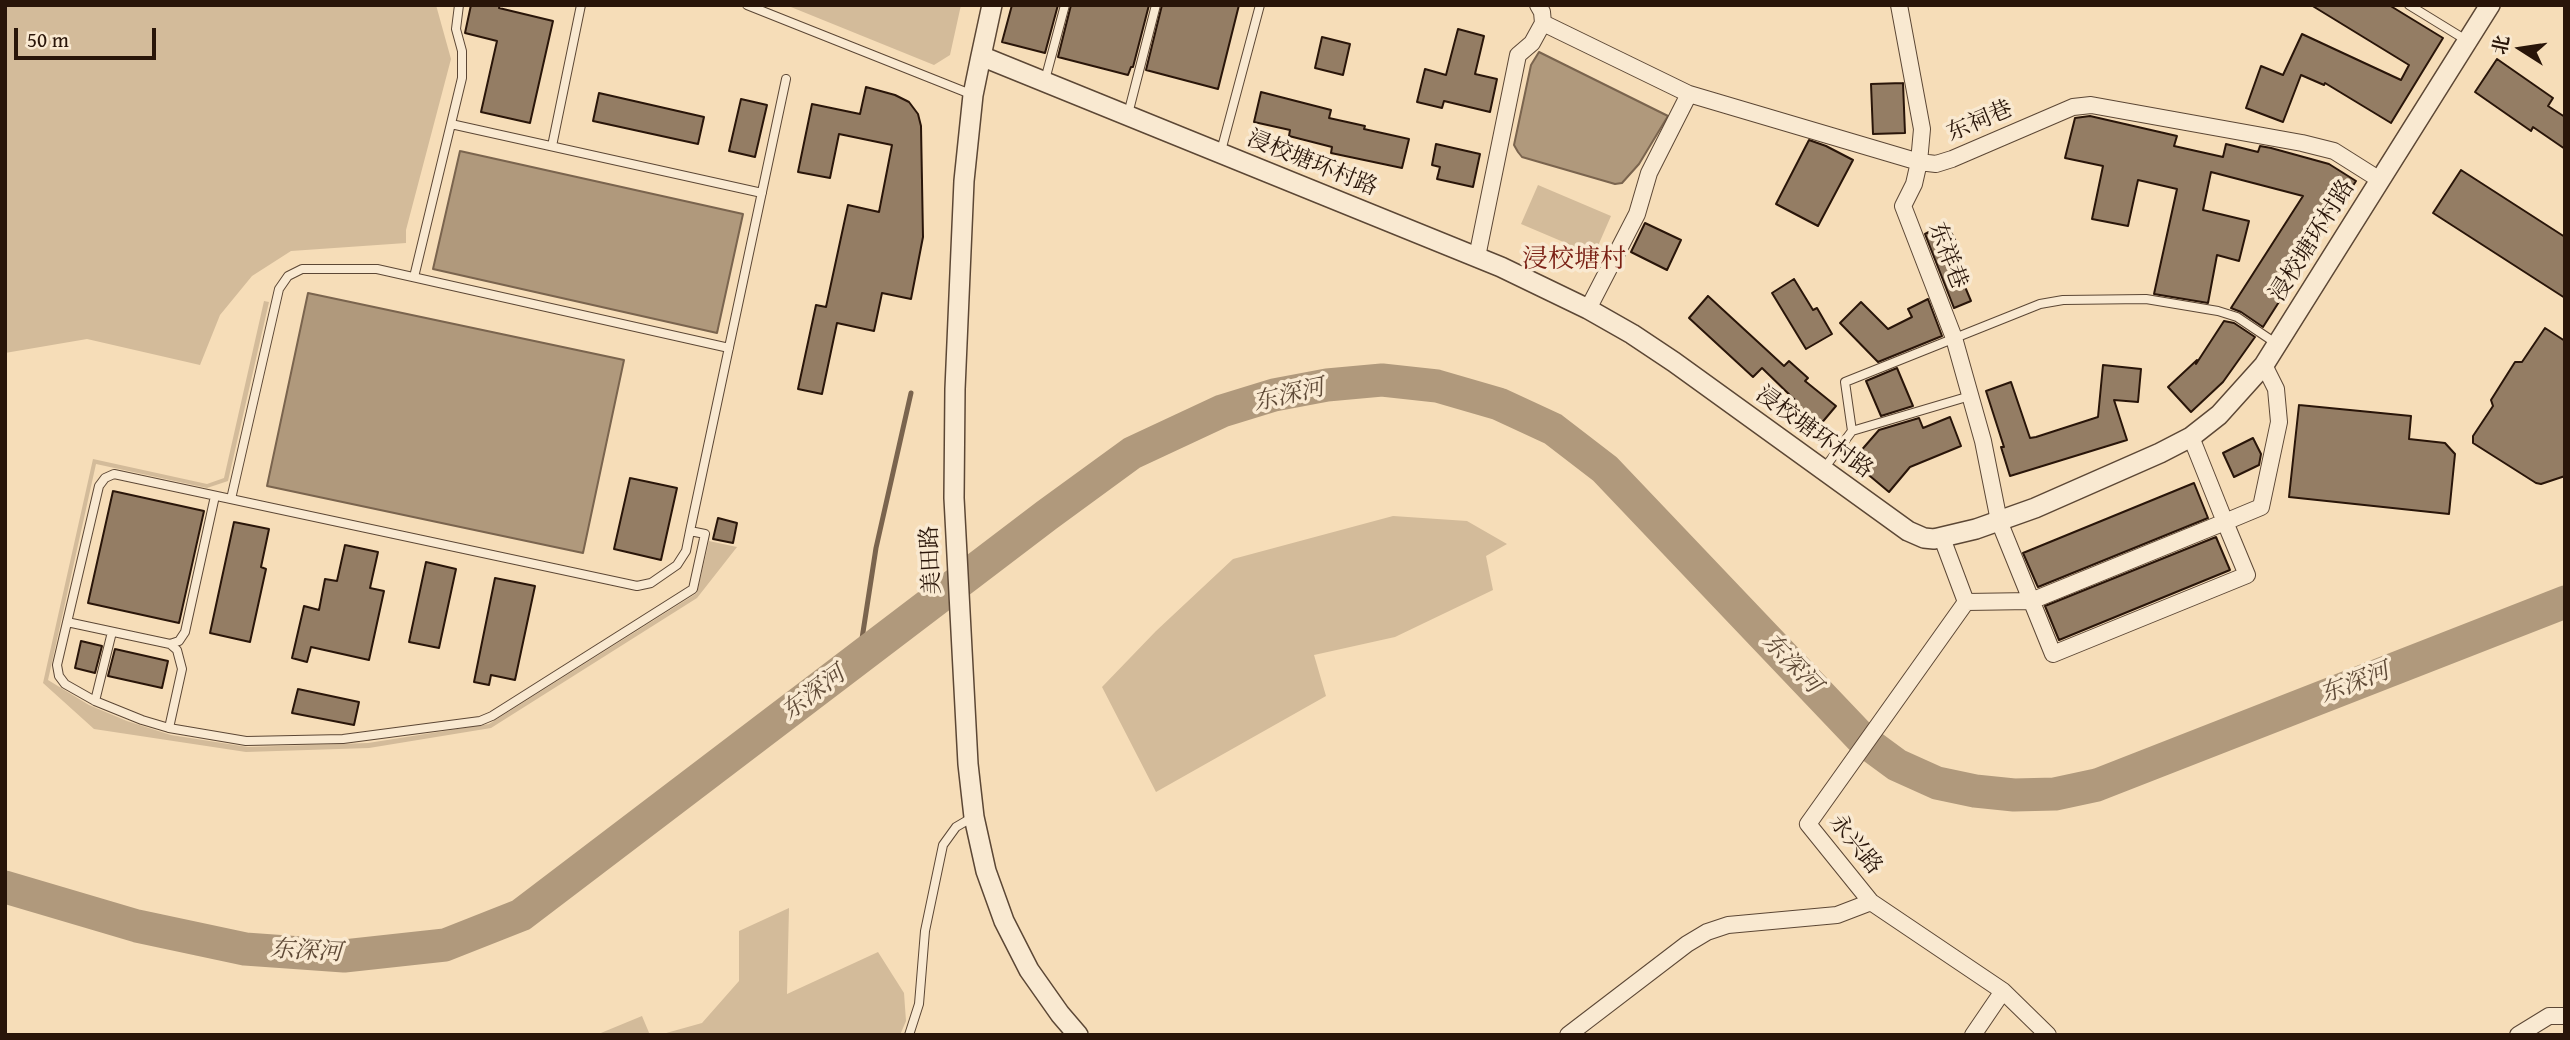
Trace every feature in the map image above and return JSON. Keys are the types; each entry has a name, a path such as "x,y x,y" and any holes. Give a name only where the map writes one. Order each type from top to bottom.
{"street":[{"path":"981,56 992,5"},
{"path":"1478,257 1518,55 1532,43 1543,23 1538,5"},
{"name":"东祥巷","path":"1899,5 1922,129 1914,184 1903,206 1954,338 1983,441 1999,521 2053,654 2247,575 2225,522"},
{"name":"浸校塘环村路","path":"981,56 1478,257 1588,309 1674,362 1908,531 1924,538 1942,538 2048,503 2160,453 2191,437 2219,415 2264,365 2490,5"},
{"name":"东祠巷","path":"1543,23 1689,94 1919,162 1936,164 1952,159 2073,107 2091,105 2334,151 2380,180"},
{"name":"美田路","path":"981,56 973,95 961,228 954,498 964,709 974,817 986,872 1004,921 1029,970 1078,1035"},
{"path":"1588,309 1637,214 1649,173 1689,94"},
{"path":"1942,538 1966,602 2031,601 2261,507 2279,422 2276,389 2264,365"},
{"path":"2191,437 2225,522"},
{"name":"永兴路","path":"1966,602 1808,824 1871,902 2003,991 2048,1035"},
{"path":"1568,1035 1687,944 1707,933 1728,925 1837,915 1871,902"},
{"path":"1973,1035 2003,991"},
{"path":"2518,1035 2549,1016 2565,1016"}],"lane":[{"path":"414,277 464,65 456,29 459,5"},
{"path":"552,146 581,5"},
{"path":"747,5 973,95"},
{"path":"1045,82 1065,5"},
{"path":"1128,115 1156,5"},
{"path":"1220,153 1260,5"},
{"path":"2409,5 2468,41"},
{"path":"690,531 705,534 693,589 492,716 466,723 343,739 246,741 169,729 95,701 65,684 59,676 57,665 99,486 105,478 114,474 637,586 651,583 677,565 685,551 690,531 786,79"},
{"path":"451,124 762,193"},
{"path":"231,499 279,289 288,276 302,269 377,269 729,348"},
{"path":"1852,431 1845,382 2040,304 2063,300 2146,299 2218,311 2237,317 2277,344"},
{"path":"1823,470 1852,431 1970,396"},
{"path":"170,644 178,641 185,632 215,496"},
{"path":"67,622 170,644 177,650 182,669 169,729"},
{"path":"95,701 112,632"},
{"path":"909,1035 919,1004 925,931 943,845 956,827 974,817"}],"shaded area":[{"path":"5,5 436,5 451,59 406,230 406,243 291,251 252,276 220,315 200,365 87,339 5,353"},
{"path":"786,5 961,5 950,55 934,65"},
{"path":"1539,52 1668,116 1639,164 1622,183 1615,184 1522,157 1518,152 1514,145 1531,65"},
{"path":"460,151 743,214 717,333 433,269"},
{"path":"1538,185 1611,216 1594,255 1521,224"},
{"path":"308,293 624,360 583,553 267,486"},
{"path":"264,301 269,302 228,481 207,488 96,464 48,680 89,705 171,735 248,747 368,743 489,724 697,593 709,541 737,547 697,598 491,728 369,748 246,752 94,729 43,683 93,459 207,484 224,478"},
{"path":"1393,516 1467,521 1507,544 1486,556 1493,590 1395,637 1314,655 1326,696 1156,792 1102,687 1156,631 1233,559"},
{"path":"789,908 787,994 878,952 904,993 906,1021 900,1035 659,1035 702,1023 739,981 739,931"},
{"path":"642,1016 650,1035 596,1035"}],"building":[{"path":"471,5 500,5 499,8 553,21 530,123 481,112 497,41 465,33"},
{"path":"1012,5 1058,5 1045,53 1002,42"},
{"path":"1071,5 1149,5 1133,67 1128,75 1058,57"},
{"path":"1162,5 1239,5 1218,89 1146,70"},
{"path":"2311,5 2389,5 2443,38 2391,123 2325,83 2324,85 2301,75 2283,122 2246,108 2261,66 2283,75 2302,34 2401,80 2409,65"},
{"path":"1458,29 1484,36 1475,74 1497,79 1490,112 1444,101 1442,108 1417,102 1425,69 1446,75"},
{"path":"1322,37 1350,44 1343,75 1315,68"},
{"path":"2497,59 2553,98 2548,106 2565,117 2565,149 2533,127 2531,131 2475,92"},
{"path":"1903,83 1905,133 1873,134 1871,84"},
{"path":"866,87 909,102 918,114 921,126 923,237 911,299 882,293 874,331 837,323 822,394 798,389 816,305 826,307 848,205 879,212 892,145 839,134 830,178 798,172 812,104 860,114"},
{"path":"1261,92 1331,110 1329,118 1409,139 1402,168 1331,153 1332,147 1289,136 1290,130 1254,122"},
{"path":"599,93 704,117 698,144 593,121"},
{"path":"741,99 767,105 755,157 729,151"},
{"path":"2090,116 2177,136 2174,146 2223,157 2226,144 2258,152 2260,146 2271,148 2329,164 2356,181 2263,327 2231,308 2303,196 2211,172 2203,210 2249,221 2239,261 2217,255 2208,303 2154,294 2177,189 2138,180 2128,226 2092,219 2103,166 2065,158 2075,118"},
{"path":"1809,140 1853,160 1818,226 1776,204"},
{"path":"1436,144 1480,154 1473,187 1437,179 1440,167 1432,165"},
{"path":"2461,170 2565,237 2565,298 2433,213"},
{"path":"1645,223 1681,240 1667,270 1631,252"},
{"path":"1946,223 1961,251 1952,256 1971,301 1954,308 1925,234"},
{"path":"1794,279 1813,310 1817,308 1832,334 1806,349 1772,293"},
{"path":"1708,296 1784,366 1789,361 1808,378 1805,381 1836,406 1814,432 1788,410 1796,401 1762,368 1753,377 1689,318"},
{"path":"1928,299 1942,336 1878,362 1840,323 1861,302 1888,329 1912,317 1908,309"},
{"path":"2224,321 2234,323 2255,337 2223,382 2191,412 2168,387 2197,360 2196,364"},
{"path":"2545,328 2565,341 2565,476 2541,484 2473,443 2473,436 2493,406 2491,400 2515,362 2522,362"},
{"path":"2103,365 2141,369 2138,402 2114,400 2127,440 2010,476 2001,447 2004,447 1986,391 2011,382 2030,438 2036,437 2098,417"},
{"path":"1897,368 1913,406 1881,416 1866,381"},
{"path":"2299,405 2411,416 2409,439 2445,443 2455,454 2449,514 2289,497"},
{"path":"1950,417 1961,446 1910,467 1889,492 1852,461 1879,430 1919,418 1923,428"},
{"path":"2253,438 2261,454 2259,465 2234,477 2223,453"},
{"path":"630,478 677,488 661,560 614,549"},
{"path":"2194,483 2208,518 2038,587 2023,553"},
{"path":"113,491 204,511 179,623 88,603"},
{"path":"718,518 737,523 733,543 713,539"},
{"path":"234,522 269,529 261,567 266,569 250,642 210,633"},
{"path":"2216,537 2230,570 2059,640 2045,606"},
{"path":"345,545 378,552 370,588 384,591 369,660 311,647 307,662 292,658 304,606 319,610 325,579 337,581"},
{"path":"426,562 456,569 439,648 409,642"},
{"path":"495,578 535,586 515,680 491,675 489,685 474,682"},
{"path":"81,641 102,646 95,673 75,668"},
{"path":"115,649 168,661 162,688 108,676"},
{"path":"298,689 359,702 354,725 292,713"}],"waterway":[{"name":"东深河","path":"5,887 137,926 245,949 344,956 445,945 521,915 1132,453 1222,411 1274,395 1327,385 1382,380 1437,386 1499,404 1553,429 1605,469 1863,740 1897,765 1937,783 1975,791 2014,795 2055,794 2097,785 2565,602"},
{"path":"859,658 876,548 911,393"}],"district":[{"name":"浸校塘村","path":"1574,260"}]}
